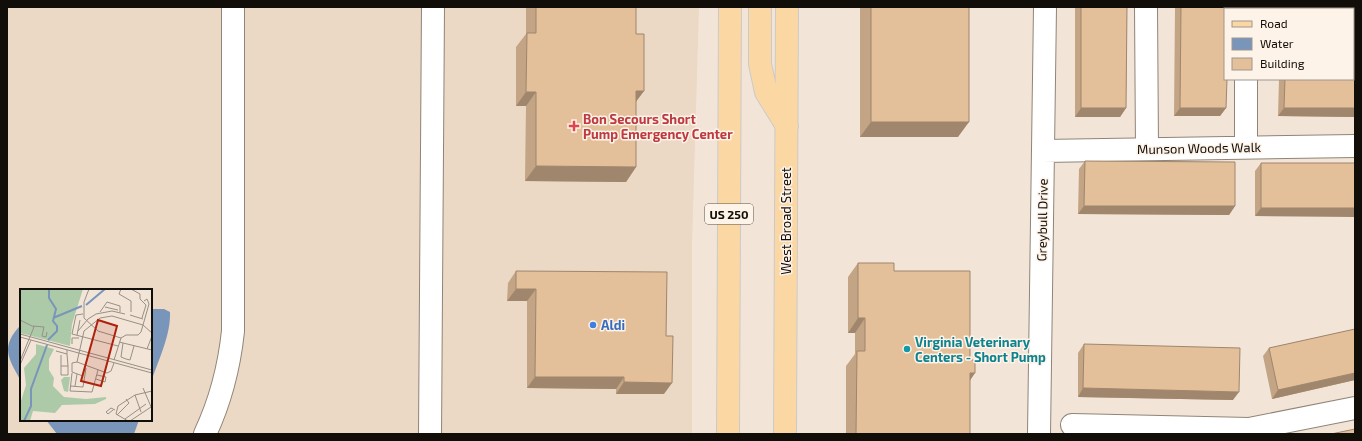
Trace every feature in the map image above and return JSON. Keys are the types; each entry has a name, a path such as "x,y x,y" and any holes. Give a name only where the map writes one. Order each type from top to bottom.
{"main road":[{"name":"US 250","path":"728,434 730,7"},
{"path":"760,7 760,64 766,92 787,126"},
{"name":"West Broad Street","path":"785,434 787,7"}],"street":[{"path":"205,434 215,413 225,382 231,354 233,331 233,7"},
{"path":"430,434 433,7"},
{"name":"Greybull Drive","path":"1039,434 1045,7"},
{"path":"1146,7 1147,149"},
{"path":"1246,80 1246,147"},
{"name":"Munson Woods Walk","path":"1043,150 1355,146"},
{"path":"1072,425 1249,432 1355,408"}],"shaded area":[{"path":"7,7 699,7 692,245 692,434 7,434"}],"water":[{"path":"152,309 164,309 170,312 170,321 166,339 152,379"},
{"path":"20,326 20,379 8,352 10,339"},
{"path":"47,421 139,421 134,434 57,434"}],"building":[{"path":"536,7 636,7 636,34 644,34 644,91 636,91 636,167 536,166 536,92 526,92 527,33 536,33"},
{"path":"871,7 969,7 969,122 871,122"},
{"path":"1081,7 1127,7 1126,108 1081,108"},
{"path":"1181,7 1227,7 1224,8 1224,80 1227,80 1226,108 1180,108"},
{"path":"1355,66 1355,108 1284,108 1285,80 1354,80"},
{"path":"1085,161 1235,162 1235,206 1084,206"},
{"path":"1261,163 1355,163 1355,208 1261,208"},
{"name":"Virginia Veterinary Centers - Short Pump","path":"858,263 894,263 894,271 970,271 970,360 975,360 975,373 970,373 970,434 856,434 857,351 865,351 865,318 858,318"},
{"name":"Aldi","path":"516,271 667,272 666,336 673,336 672,383 624,382 624,377 535,377 536,289 516,289"},
{"path":"1355,329 1355,373 1278,390 1269,348"},
{"path":"1084,344 1240,348 1239,392 1083,388"},
{"path":"1355,429 1355,434 1331,434"}],"place":[{"name":"Bon Secours Short Pump Emergency Center","path":"574,126"},
{"name":"Aldi","path":"593,325"},
{"name":"Virginia Veterinary Centers - Short Pump","path":"907,349"}]}
